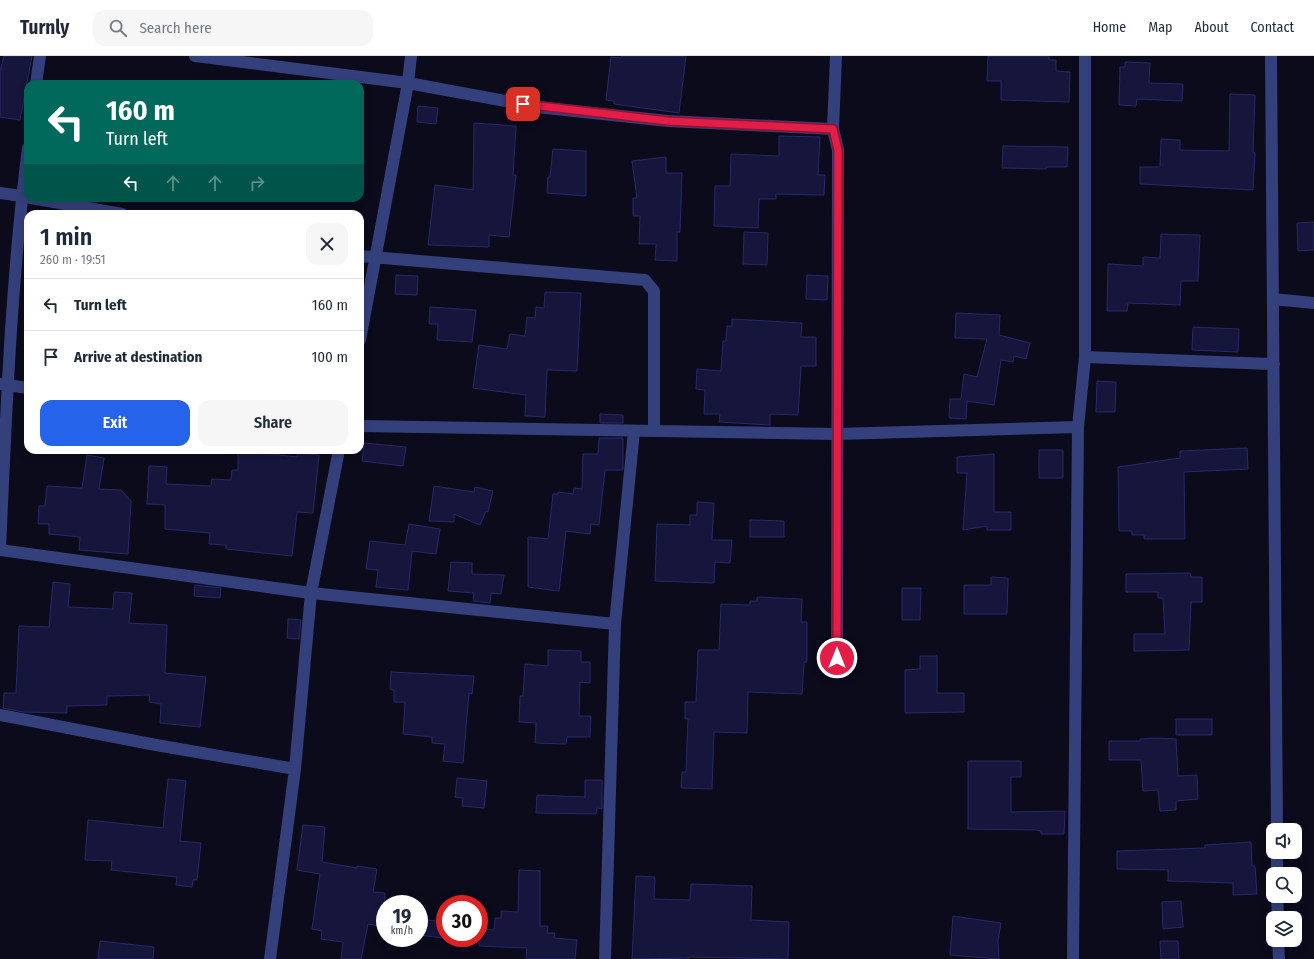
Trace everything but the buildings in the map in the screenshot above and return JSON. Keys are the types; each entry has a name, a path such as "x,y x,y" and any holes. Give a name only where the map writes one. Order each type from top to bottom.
{"street":[{"path":"37,80 40,56"},
{"path":"195,56 408,83 537,107 668,121 833,129"},
{"path":"364,318 408,83 411,56"},
{"path":"836,56 833,129 838,150 837,658"},
{"path":"1073,959 1078,427 1085,357 1086,56"},
{"path":"1271,56 1277,823"},
{"path":"0,193 24,197"},
{"path":"55,202 100,210"},
{"path":"24,222 4,385 0,550 311,593 615,624"},
{"path":"364,257 645,280 654,291 654,431"},
{"path":"1273,299 1314,303"},
{"path":"1085,357 1274,364"},
{"path":"4,385 24,388"},
{"path":"364,426 837,434 1078,427"},
{"path":"605,959 615,624 634,431"},
{"path":"270,959 295,769 311,593 338,454"},
{"path":"0,715 156,745 295,769"},
{"path":"1278,947 1279,959"}],"route":[{"path":"523,104 537,107 668,121 833,129 838,150 837,658"}]}
